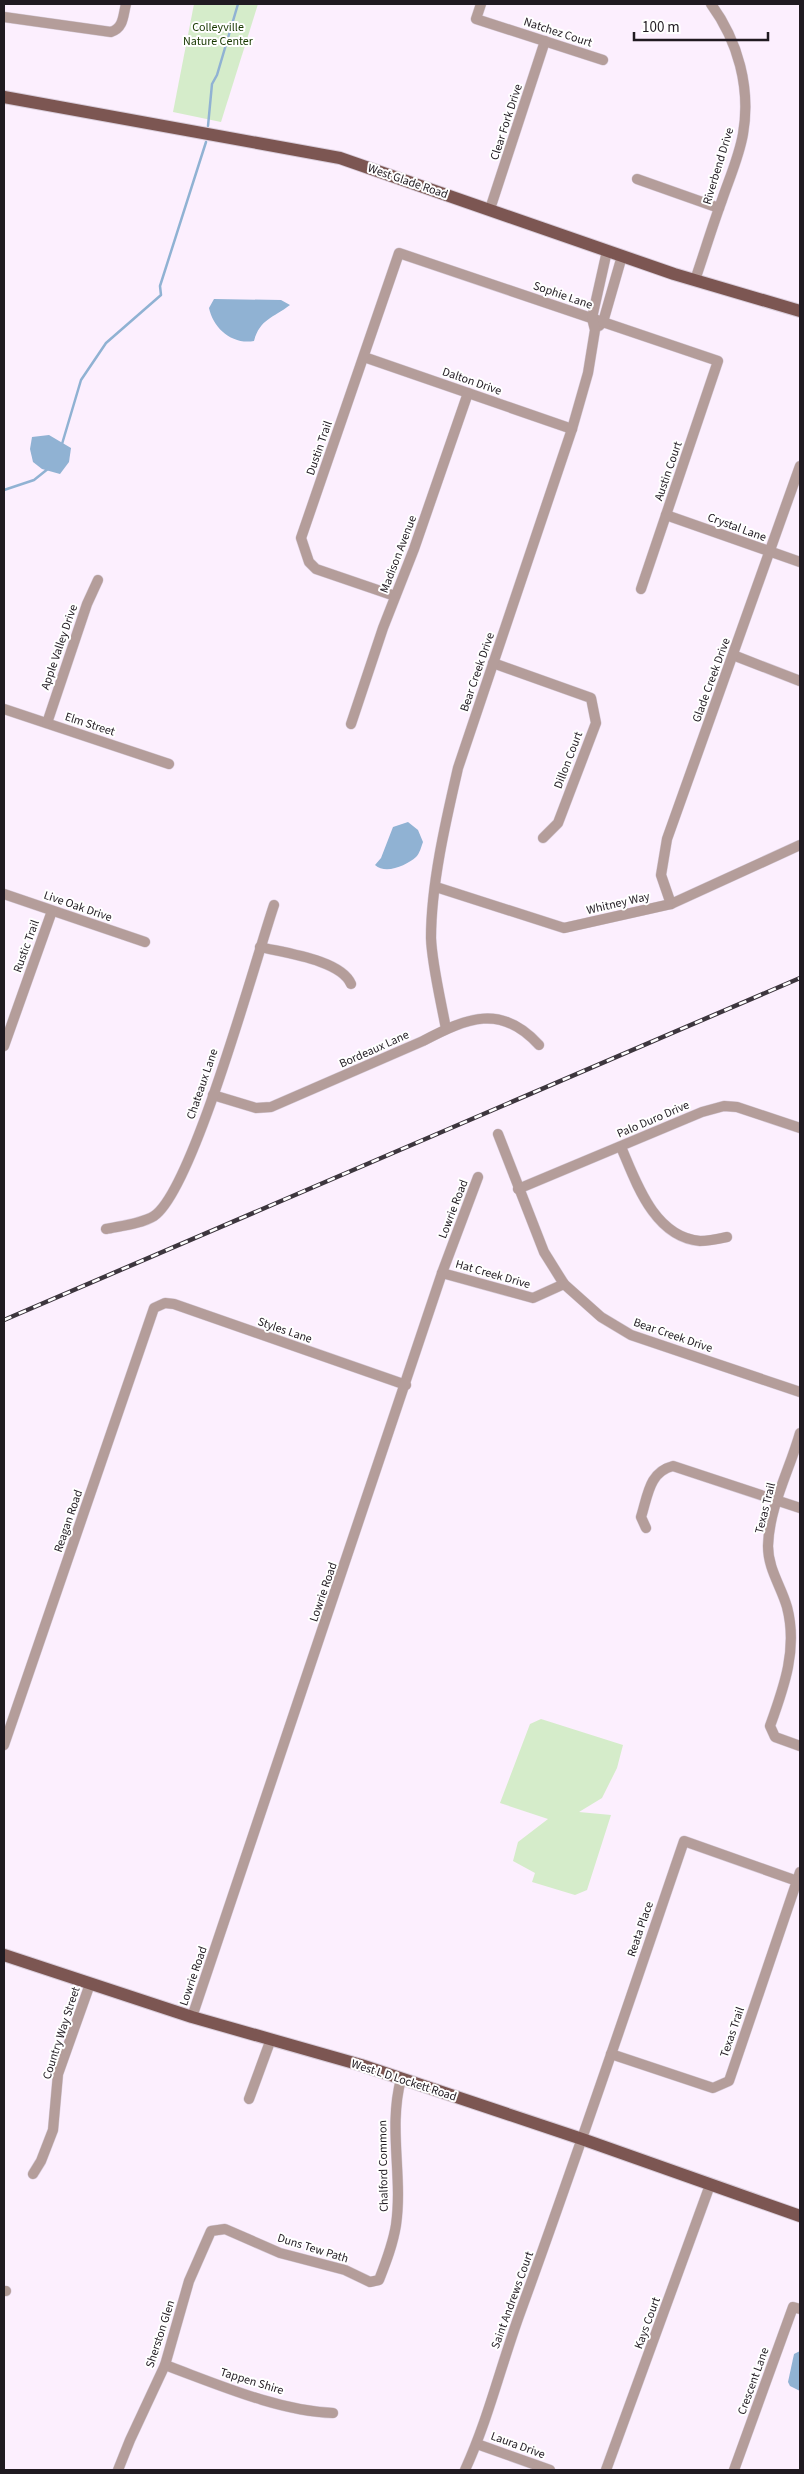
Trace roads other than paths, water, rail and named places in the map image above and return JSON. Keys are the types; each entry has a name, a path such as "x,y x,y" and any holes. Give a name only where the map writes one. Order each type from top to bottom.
{"main road":[{"name":"West Glade Road","path":"4,97 340,158 622,256 800,311"},
{"name":"West L D Lockett Road","path":"4,1955 192,2016 401,2079 582,2139 800,2216"}],"street":[{"path":"4,17 111,32 117,30 121,25 126,4"},
{"name":"Natchez Court","path":"481,4 476,19 603,60"},
{"name":"Riverbend Drive","path":"695,280 742,136 745,96 737,55 728,32 710,4"},
{"name":"Clear Fork Drive","path":"490,210 544,41"},
{"path":"637,179 719,208"},
{"name":"Bear Creek Drive","path":"446,1029 431,938 436,887 447,815 458,768 572,429 588,373 595,330 592,318 607,251"},
{"name":"Sophie Lane","path":"399,253 718,361"},
{"name":"Dustin Trail","path":"395,596 316,569 309,562 301,538 399,253"},
{"path":"595,330 603,322 622,256"},
{"name":"Dalton Drive","path":"364,357 572,429"},
{"name":"Austin Court","path":"642,589 718,361"},
{"name":"Madison Avenue","path":"351,724 468,393"},
{"name":"Glade Creek Drive","path":"671,904 661,875 667,839 800,466"},
{"name":"Crystal Lane","path":"666,515 800,562"},
{"name":"Apple Valley Drive","path":"47,723 87,604 98,580"},
{"path":"733,655 800,681"},
{"name":"Dillon Court","path":"493,663 590,698 596,723 558,823 543,838"},
{"name":"Elm Street","path":"4,709 169,764"},
{"name":"Whitney Way","path":"436,887 564,928 671,904 800,845"},
{"name":"Live Oak Drive","path":"4,894 145,942"},
{"name":"Chateaux Lane","path":"106,1229 154,1216 169,1200 181,1178 213,1095 274,905"},
{"name":"Rustic Trail","path":"4,1046 52,911"},
{"path":"260,947 339,968 352,984"},
{"name":"Bordeaux Lane","path":"213,1095 256,1108 271,1107 423,1041 446,1029 476,1018 498,1019 516,1025 539,1045"},
{"name":"Palo Duro Drive","path":"518,1189 702,1112 724,1106 753,1112 800,1128"},
{"name":"Bear Creek Drive","path":"498,1134 540,1245 564,1284 601,1317 631,1335 800,1392"},
{"path":"621,1147 645,1201 664,1223 680,1234 698,1241 727,1237"},
{"name":"Lowrie Road","path":"192,2016 406,1385 442,1273 478,1177"},
{"name":"Hat Creek Drive","path":"442,1273 533,1298 564,1284"},
{"name":"Styles Lane","path":"156,1306 165,1303 174,1304 406,1385"},
{"name":"Reagan Road","path":"4,1745 150,1316 156,1306"},
{"name":"Texas Trail","path":"800,1433 778,1500 771,1525 768,1546 776,1583 796,1630 787,1676 770,1726 775,1737 800,1746"},
{"path":"646,1528 641,1517 654,1477 662,1469 673,1466 800,1508"},
{"name":"Reata Place","path":"582,2139 684,1841 799,1877"},
{"name":"Texas Trail","path":"611,2054 713,2088 729,2081 799,1877"},
{"name":"Country Way Street","path":"33,2174 41,2161 53,2130 58,2074 90,1984"},
{"path":"249,2099 271,2039"},
{"name":"Chalford Common","path":"379,2280 390,2252 396,2224 395,2103 401,2079"},
{"name":"Saint Andrews Court","path":"466,2470 477,2444 507,2349 582,2139"},
{"name":"Kays Court","path":"606,2470 710,2185"},
{"name":"Duns Tew Path","path":"211,2231 225,2229 280,2253 345,2270 370,2282 379,2280"},
{"name":"Sherston Glen","path":"118,2470 165,2365 189,2281 211,2231"},
{"name":"Crescent Lane","path":"734,2470 794,2307 800,2309"},
{"name":"Tappen Shire","path":"165,2365 238,2392 278,2403 333,2413"},
{"name":"Laura Drive","path":"477,2444 550,2470"}],"water":[{"path":"214,299 281,300 290,305 264,323 254,341 246,342 231,338 219,328 209,308"},
{"path":"49,435 71,448 69,462 60,474 42,469 33,462 30,449 32,437"},
{"path":"408,822 418,830 423,842 417,855 412,860 396,868 385,869 375,865 381,858 393,827"},
{"path":"800,2351 800,2391 790,2386 788,2382 794,2354"}],"waterway":[{"path":"208,126 212,84 217,75 238,4"},
{"path":"62,444 81,380 106,343 161,295 160,286 206,142"},
{"path":"4,490 34,480 49,468"}],"railway":[{"path":"4,1320 800,978"}],"park label":[{"name":"Colleyville Nature Center","path":"218,34"}]}
